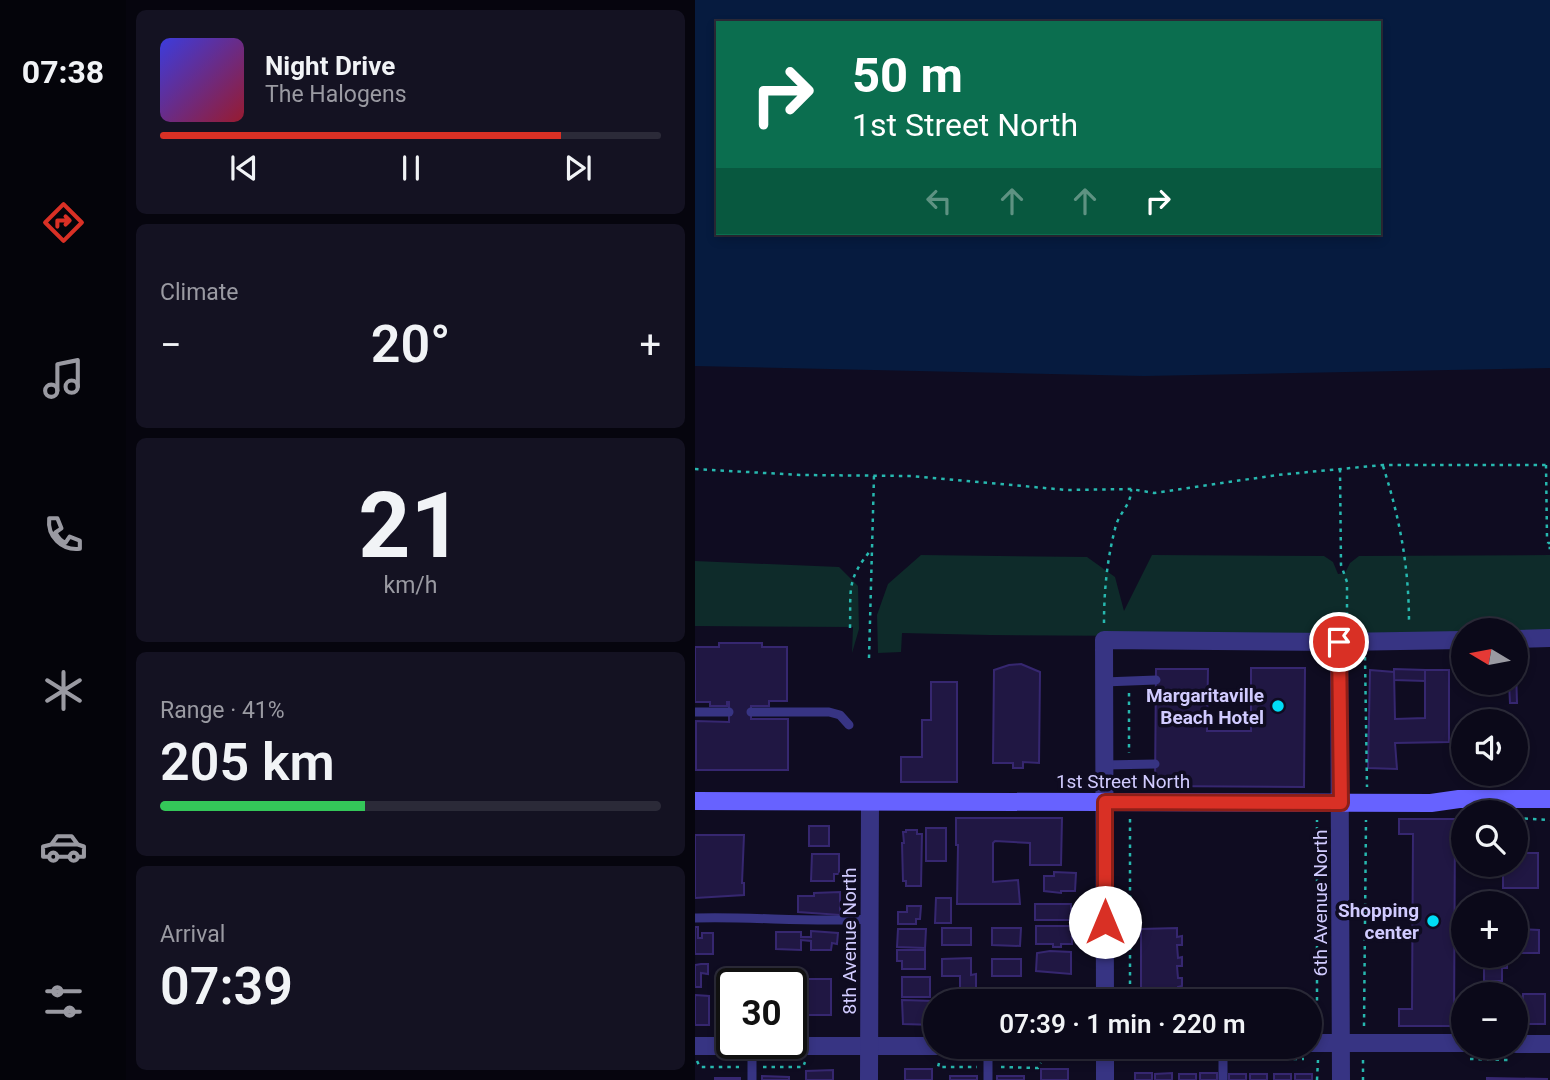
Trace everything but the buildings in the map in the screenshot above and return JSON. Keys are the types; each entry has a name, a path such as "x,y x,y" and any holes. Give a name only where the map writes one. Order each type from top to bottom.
{"street":[{"path":"1528,639 1550,638"},
{"path":"1105,989 1104,640 1451,640"},
{"name":"6th Avenue North","path":"1341,1080 1341,803 1351,642"},
{"name":"1st Street North","path":"695,802 1341,803 1367,811 1459,799 1550,799"},
{"name":"8th Avenue North","path":"869,1080 870,802"},
{"path":"1322,1043 1451,1043"},
{"path":"1528,1044 1550,1044"},
{"path":"695,1046 716,1046"},
{"path":"807,1046 923,1046"},
{"path":"1105,1059 1105,1080"}],"lane":[{"path":"1104,682 1156,680"},
{"path":"695,712 729,712"},
{"path":"751,712 829,712 840,715 849,725"},
{"path":"1105,765 1155,764"},
{"path":"695,918 746,916 831,921 870,919"},
{"path":"752,1059 752,1080"},
{"path":"988,1059 988,1080"},
{"path":"1223,1059 1223,1080"}],"path":[{"path":"695,469 800,475 911,476 1067,490 1131,488 1154,492 1277,475 1383,466 1548,465 1548,538"},
{"path":"1383,466 1399,516 1409,587 1409,641"},
{"path":"1340,469 1341,565 1347,582 1367,811 1363,1080"},
{"path":"869,658 874,476"},
{"path":"1104,640 1104,584 1115,525 1131,499 1131,488"},
{"path":"850,628 851,586 855,569 872,550"},
{"path":"1129,681 1129,764"},
{"path":"1130,818 1130,989"},
{"path":"1528,819 1550,820"},
{"path":"1317,820 1317,989"},
{"path":"1315,1059 1317,1080"}],"green space":[{"path":"921,555 1087,557 1115,577 1124,611 1152,555 1324,556 1333,562 1338,574 1345,573 1350,563 1359,556 1550,555 1550,638 1528,638 1528,618 1451,618 1451,638 902,633 901,652 878,653 877,615 888,584"},
{"path":"695,561 839,567 858,586 859,629 852,653 853,627 695,626"}],"water":[{"path":"695,0 1550,0 1550,368 1144,376 695,366"}],"place":[{"name":"Margaritaville Beach Hotel","path":"1278,706"},
{"name":"Shopping center","path":"1433,921"}],"route":[{"path":"1105,922 1105,802 1341,803 1339,642"}]}
